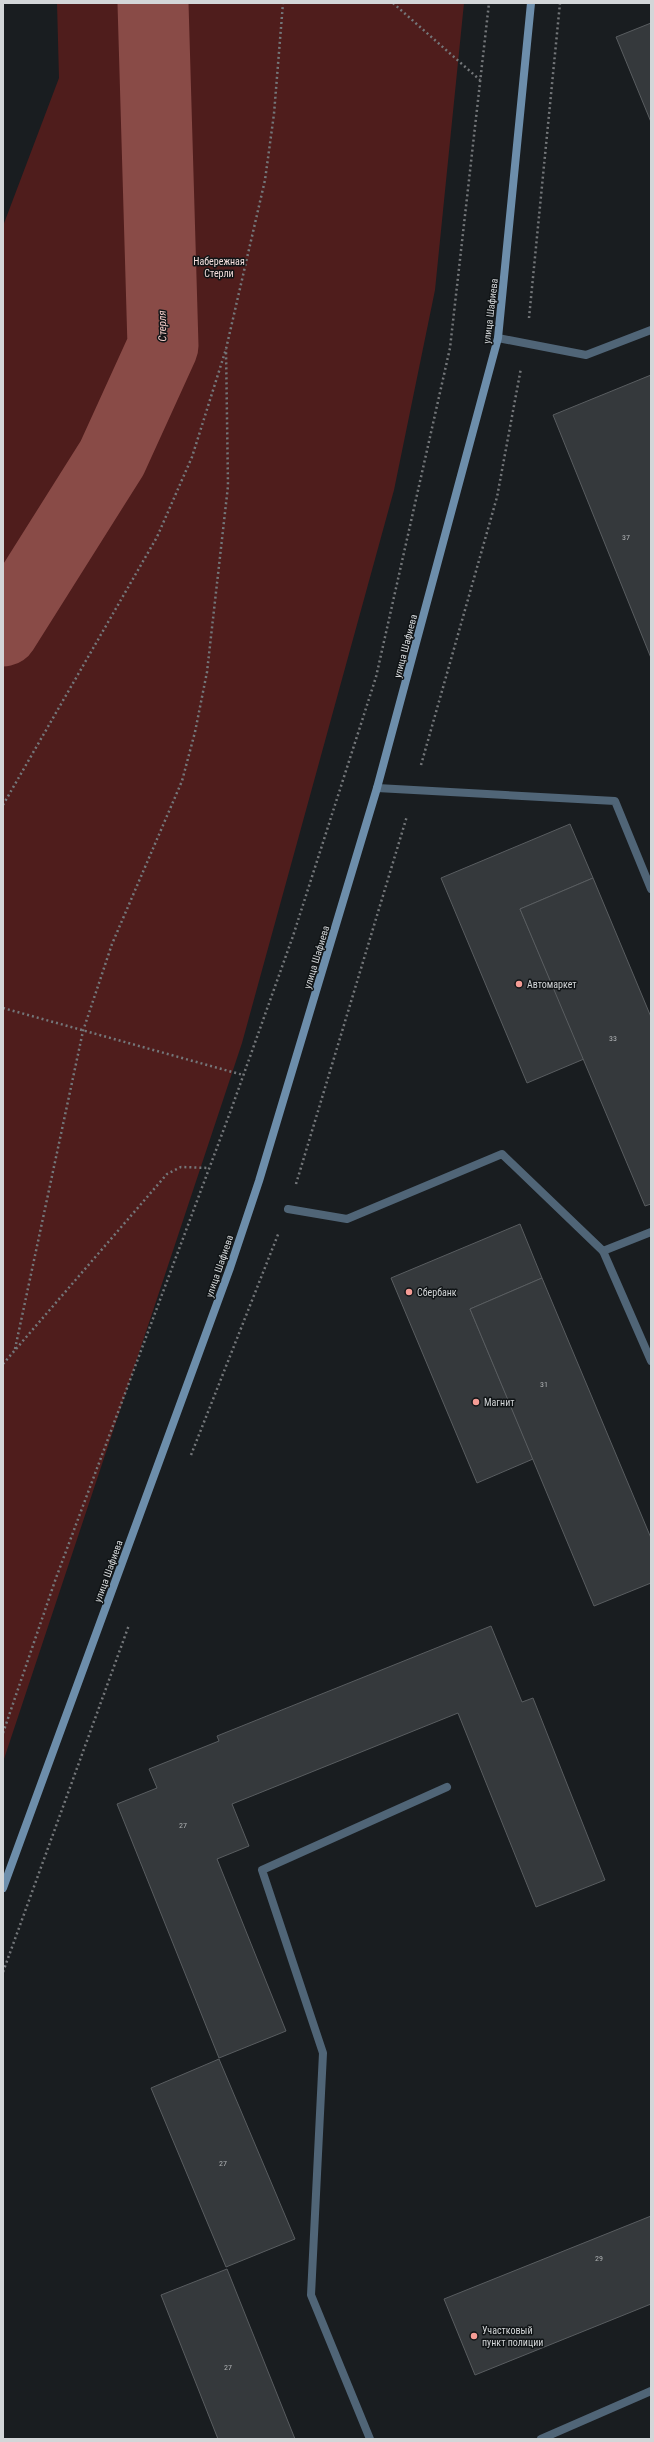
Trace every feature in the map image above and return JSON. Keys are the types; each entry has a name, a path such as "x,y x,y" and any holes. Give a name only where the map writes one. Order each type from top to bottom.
{"street":[{"name":"улица Шафиева","path":"3,1888 254,1196 376,788 498,338 531,3"}],"lane":[{"path":"498,338 586,355 651,330"},
{"path":"376,788 615,801 651,889"},
{"path":"288,1209 347,1220 502,1154 603,1251 651,1361"},
{"path":"603,1251 651,1232"},
{"path":"370,2439 311,2295 323,2053 262,1870 447,1787"},
{"path":"541,2439 651,2391"}],"path":[{"path":"3,805 156,537 192,457 226,349 265,180 274,114 283,3"},
{"path":"393,3 480,80"},
{"path":"3,1733 56,1578 210,1168 293,936 376,677 450,348 489,3"},
{"path":"15,1349 83,1031 112,944 182,781 195,732 207,672 228,486 226,349"},
{"path":"3,1008 243,1075"},
{"path":"3,1364 168,1174 181,1168 210,1168"}],"green space":[{"name":"Набережная Стерли","path":"57,3 464,3 435,290 394,490 242,1043 3,1762 3,226 59,78"}],"building":[{"path":"651,23 651,122 616,37"},
{"path":"651,375 651,658 553,415"},
{"name":"Автомаркет","path":"570,824 593,878 520,909 584,1059 527,1083 441,878"},
{"path":"593,878 651,1017 651,1204 645,1206 520,909"},
{"name":"Магнит","path":"520,1224 542,1278 470,1309 533,1459 477,1483 391,1278"},
{"path":"542,1278 651,1538 651,1583 594,1606 470,1309"},
{"path":"491,1626 522,1702 533,1698 605,1880 536,1907 458,1713 232,1804 249,1846 217,1859 286,2031 219,2058 117,1804 157,1788 149,1769 219,1741 217,1736"},
{"path":"219,2059 295,2239 226,2267 151,2088"},
{"path":"651,2216 651,2304 475,2375 444,2299"},
{"path":"227,2269 295,2439 218,2439 161,2295"}],"waterway":[{"name":"Стерля","path":"3,631 112,458 163,346 153,3"}],"place":[{"name":"Автомаркет","path":"519,984"},
{"name":"Сбербанк","path":"409,1292"},
{"name":"Магнит","path":"476,1402"},
{"name":"Участковый пункт полиции","path":"474,2336"}]}
